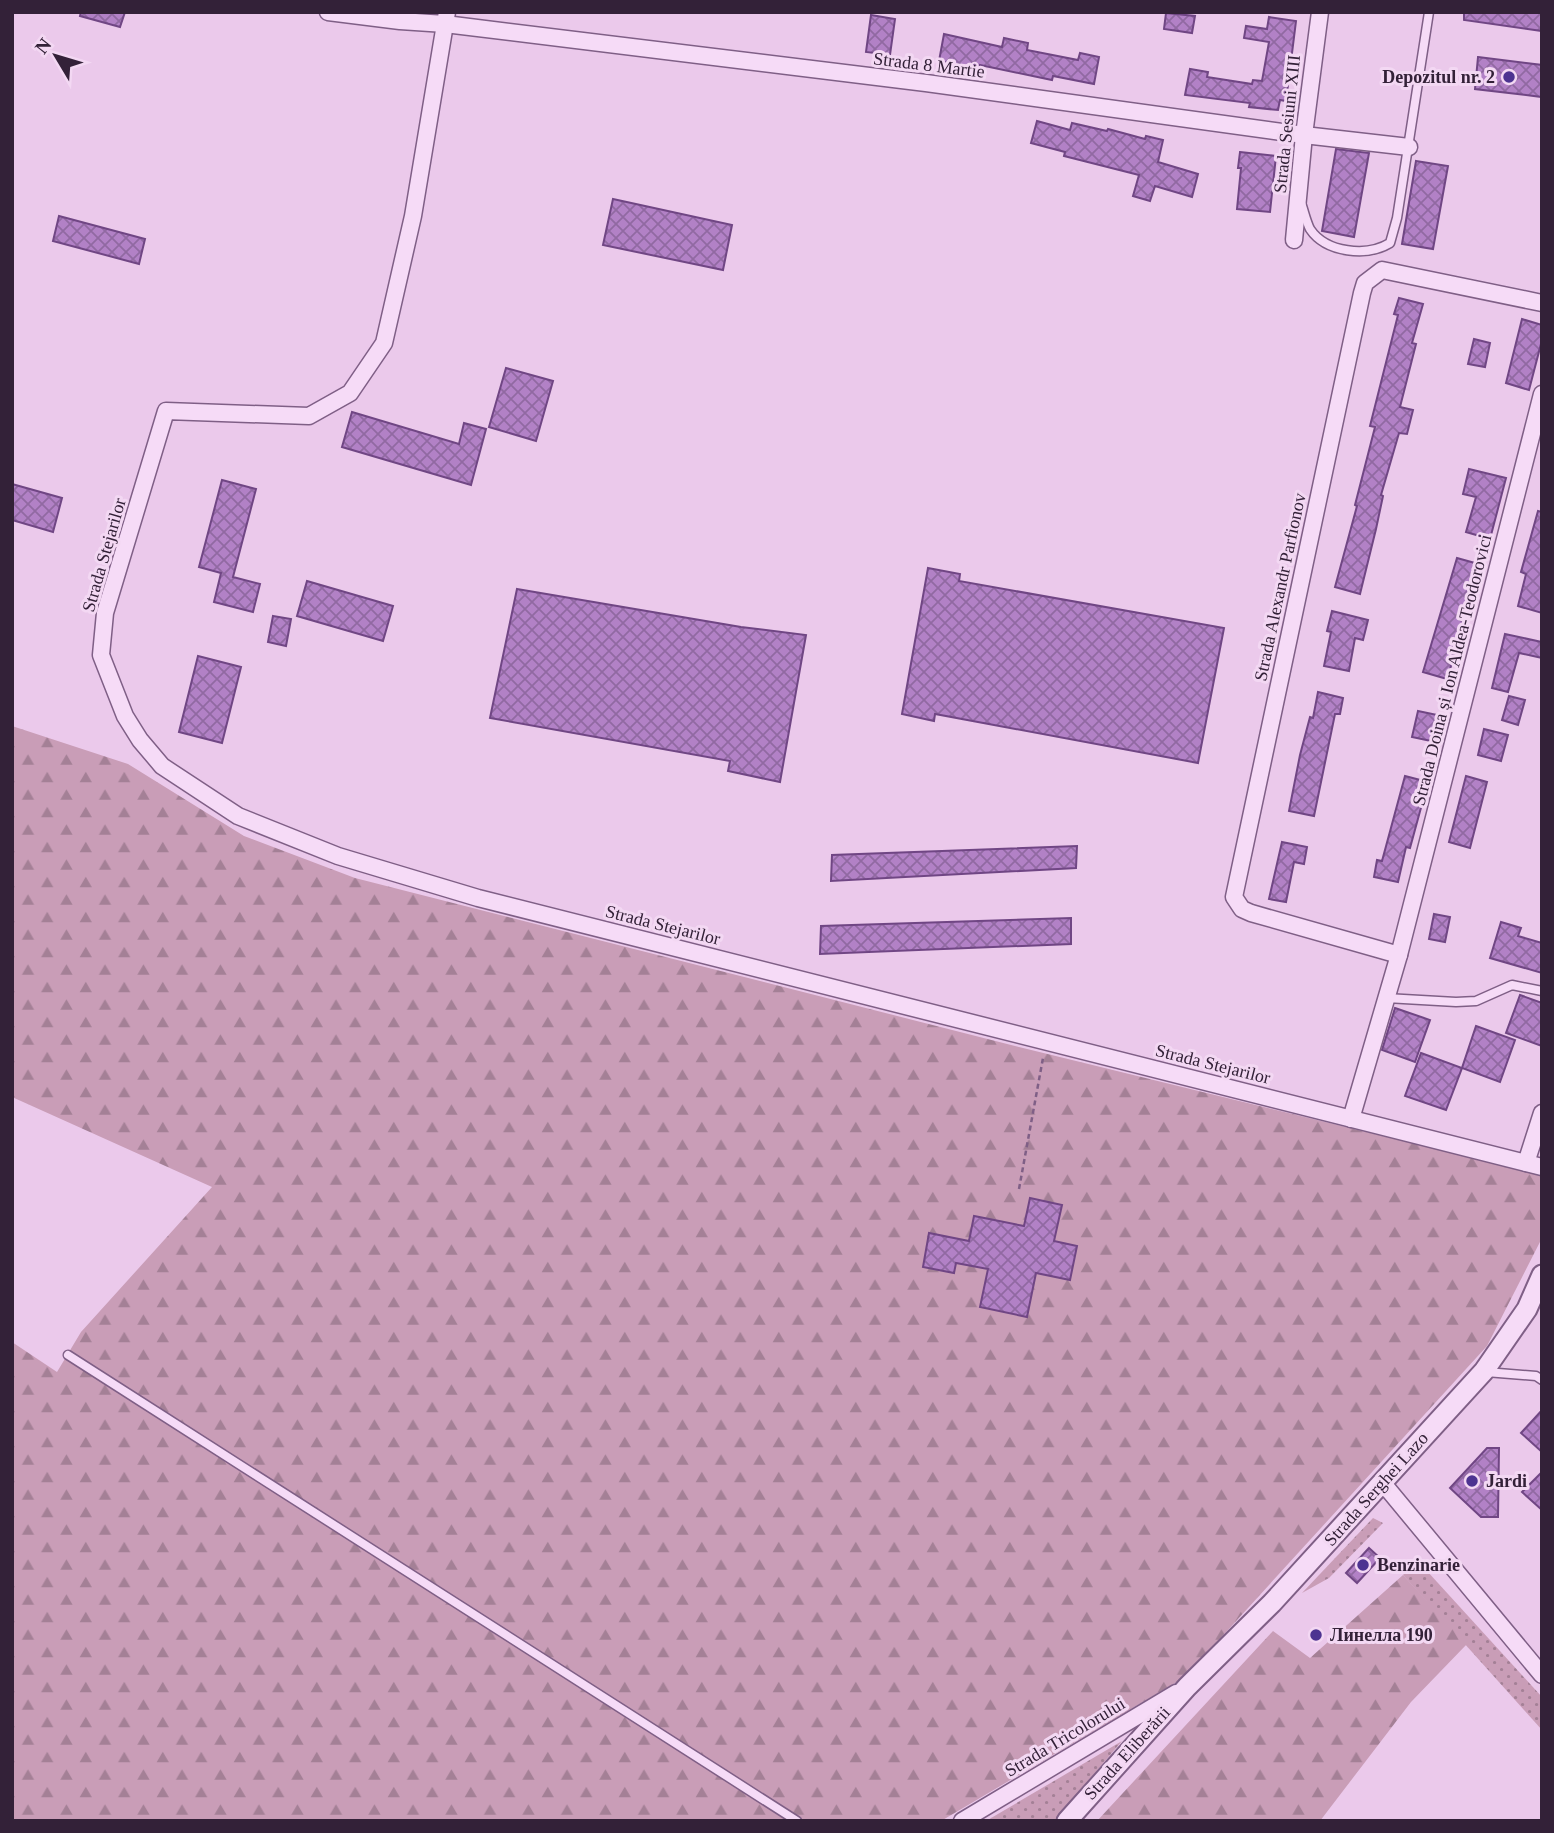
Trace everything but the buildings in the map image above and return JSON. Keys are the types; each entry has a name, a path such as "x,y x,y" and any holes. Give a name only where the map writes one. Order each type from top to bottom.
{"street":[{"name":"Strada 8 Martie","path":"328,12 400,21 446,18 1409,147"},
{"name":"Strada Sesiuni XIII","path":"1294,240 1320,12"},
{"name":"Strada Stejarilor","path":"446,18 413,216 384,344 350,393 309,416 166,411 105,613 101,655 125,716 140,740 162,766 237,816 338,856 478,898 1534,1165"},
{"name":"Strada Alexandr Parfionov","path":"1399,955 1241,909 1234,897 1362,293 1365,283 1382,270 1542,303"},
{"name":"Strada Doina și Ion Aldea-Teodorovici","path":"1351,1119 1399,955 1542,394"},
{"path":"1534,1165 1542,1113"},
{"name":"Strada Serghei Lazo","path":"1187,1686 1272,1603 1484,1371 1527,1309 1542,1275"},
{"path":"1382,1482 1542,1675"},
{"name":"Strada Tricolorului","path":"962,1821 1187,1686"},
{"name":"Strada Eliberării","path":"1067,1821 1187,1686"}],"lane":[{"path":"1298,194 1310,228 1321,240 1335,248 1377,250 1390,243 1409,147 1429,12"},
{"path":"1387,998 1476,1001 1513,985 1542,991"},
{"path":"68,1355 797,1821"},
{"path":"1484,1371 1536,1376 1542,1380"}],"path":[{"path":"1019,1189 1045,1042"}],"green space":[{"path":"12,726 128,764 244,836 355,878 1019,1047 1542,1175 1542,1238 1487,1346 1185,1677 941,1821 12,1821 12,1342 57,1372 81,1332 212,1187 12,1097"},
{"path":"1373,1518 1383,1523 1329,1578 1302,1593"},
{"path":"1417,1560 1542,1697 1542,1730 1403,1575"},
{"path":"1403,1575 1467,1644 1411,1702 1320,1821 1097,1821 1273,1631 1310,1658"},
{"path":"1122,1741 1054,1821 986,1821"}],"place":[{"name":"Depozitul nr. 2","path":"1509,77"},
{"name":"Jardi","path":"1472,1481"},
{"name":"Benzinarie","path":"1363,1565"},
{"name":"Линелла 190","path":"1316,1635"}]}
